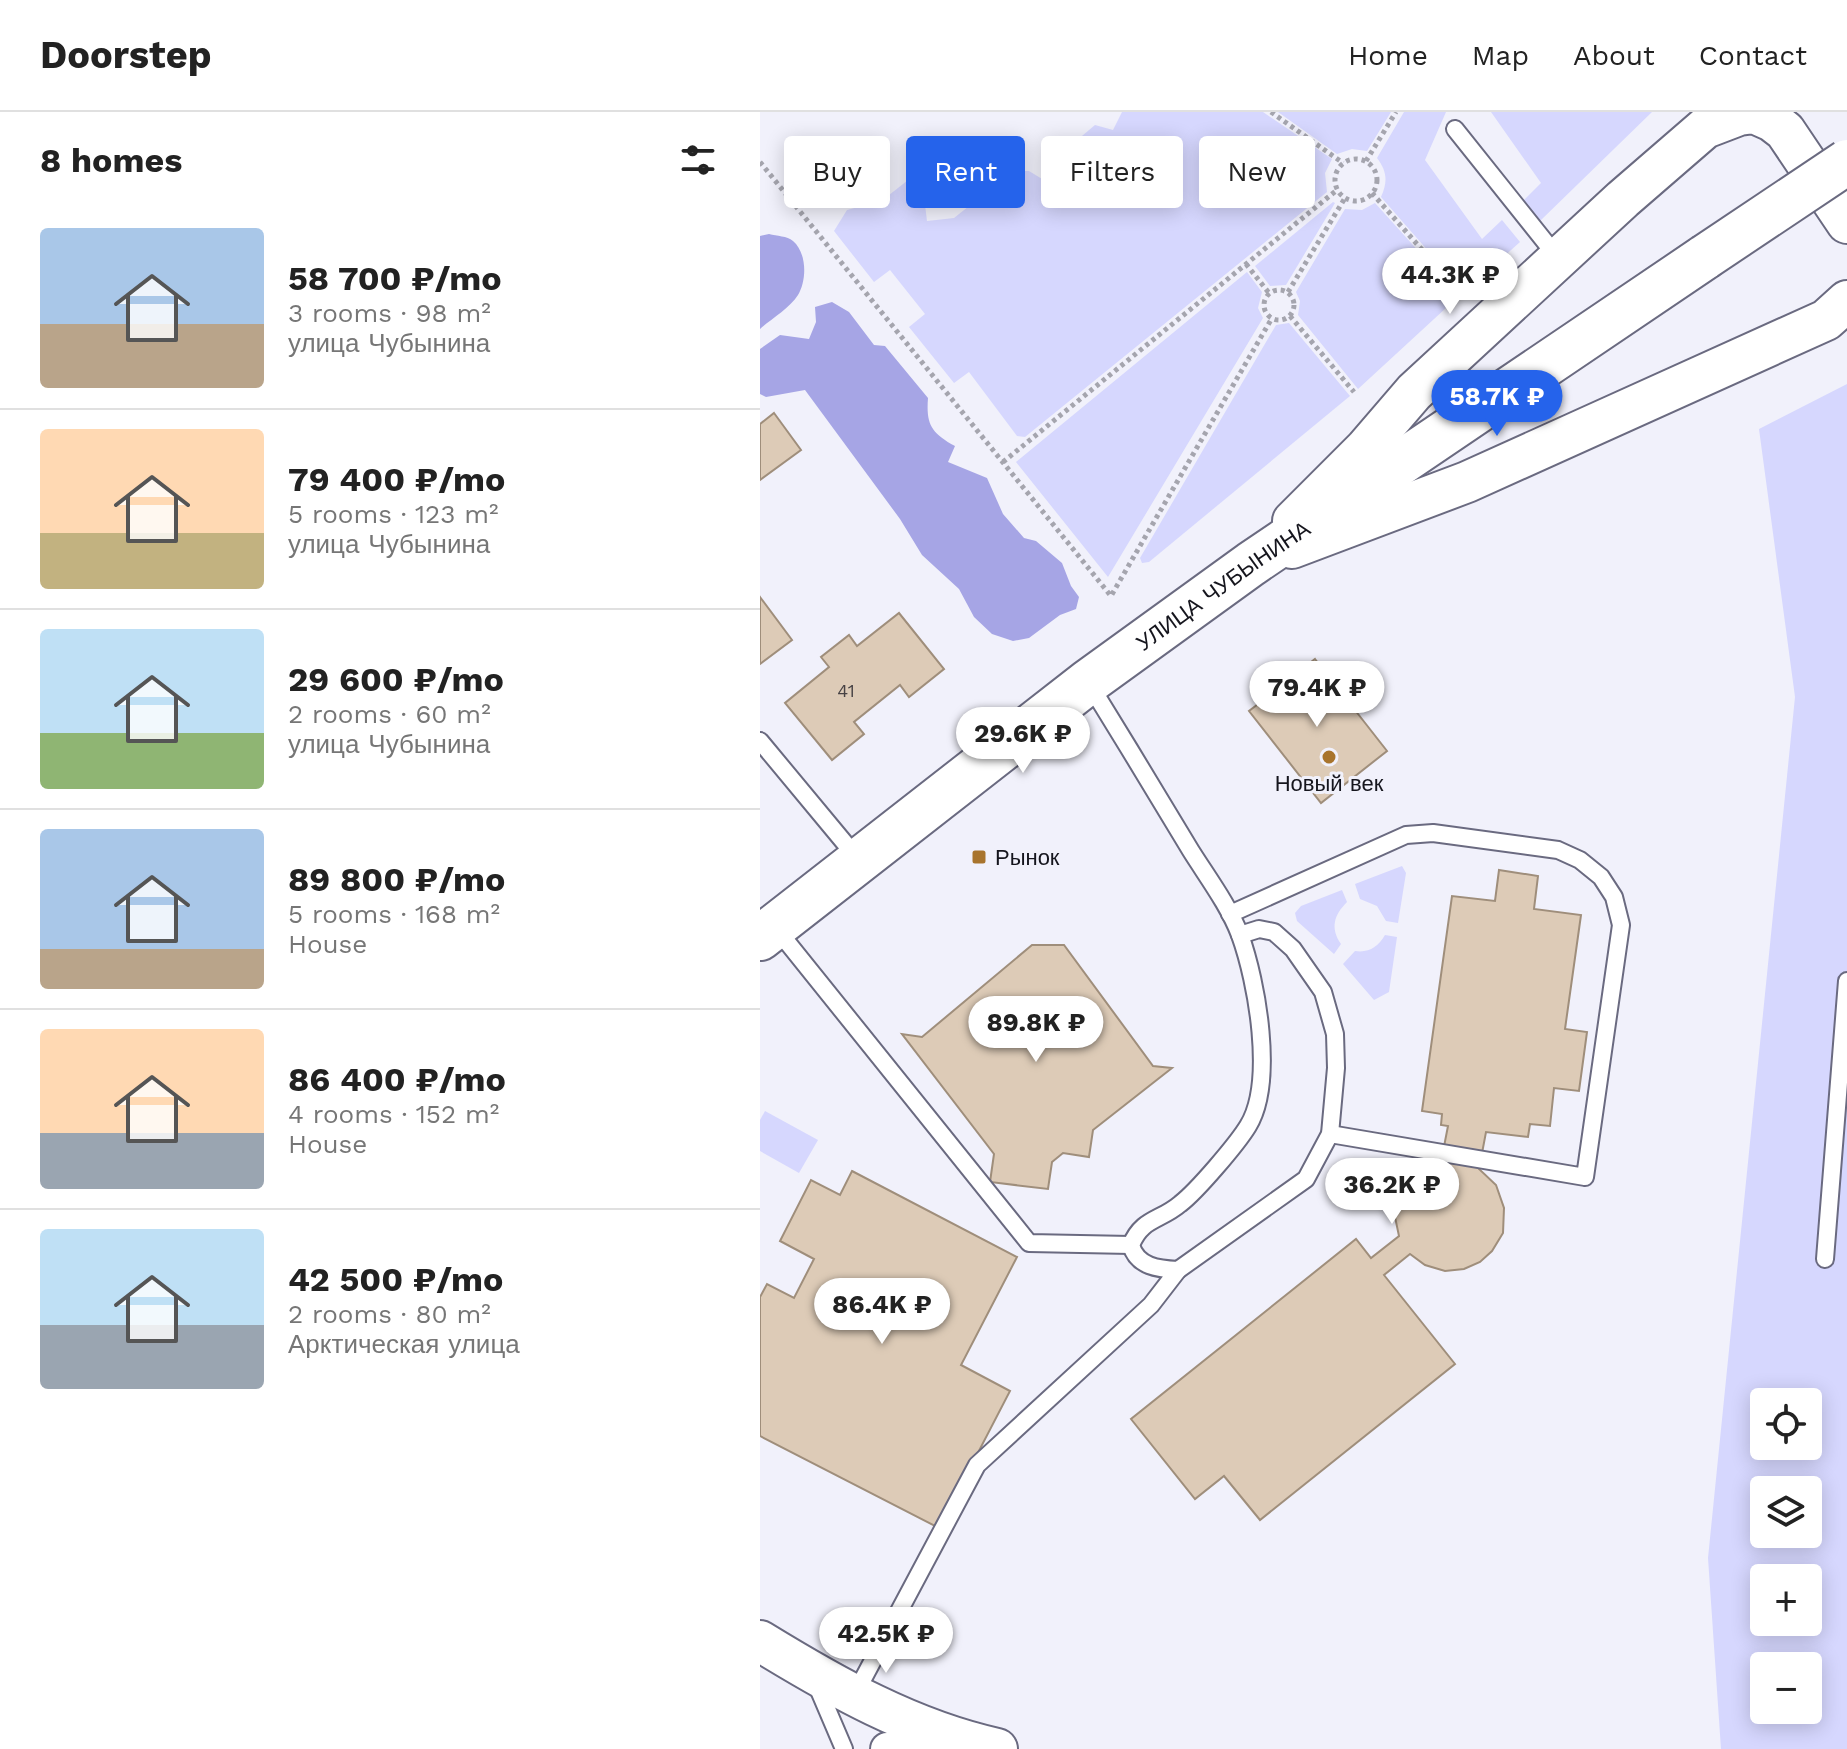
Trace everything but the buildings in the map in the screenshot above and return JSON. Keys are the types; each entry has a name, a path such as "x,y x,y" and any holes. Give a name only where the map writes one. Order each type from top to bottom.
{"main road":[{"name":"УЛИЦА ЧУБЫНИНА","path":"767,933 1088,682 1251,564 1847,162"}],"street":[{"path":"1251,564 1365,449 1414,392 1705,128 1739,115 1754,113 1772,121 1785,131 1847,223"},
{"path":"1251,564 1467,482 1826,320 1847,303"},
{"path":"760,1641 854,1695 931,1730 997,1749"},
{"path":"887,1749 948,1749"}],"lane":[{"path":"1455,129 1559,259"},
{"path":"1088,682 1240,935 1257,1000 1263,1065 1249,1124 1188,1197 1180,1205 1143,1225 1136,1232 1131,1245"},
{"path":"760,741 859,861"},
{"path":"1230,914 1406,835 1433,833 1558,850 1580,860 1601,877 1614,897 1621,925 1585,1177 1330,1134"},
{"path":"854,1695 977,1465 1151,1305 1178,1270 1306,1179 1330,1134 1336,1068 1335,1034 1323,992 1293,949 1274,932 1259,929 1240,935"},
{"path":"767,933 1029,1243 1131,1245"},
{"path":"1825,1259 1847,981"},
{"path":"1131,1245 1140,1261 1161,1270 1178,1270"},
{"path":"811,1672 844,1749"}],"path":[{"path":"1271,112 1343,163"},
{"path":"1366,161 1396,112"},
{"path":"1356,158 1366,161 1377,176 1372,193 1356,201 1345,198 1337,190 1335,176 1343,163 1356,158"},
{"path":"760,162 1111,596 1272,318"},
{"path":"1003,462 1337,190"},
{"path":"1372,193 1461,294"},
{"path":"1288,292 1345,198"},
{"path":"1246,264 1269,293"},
{"path":"1280,289 1288,292 1294,306 1290,316 1278,320 1272,318 1264,309 1269,293 1280,289"},
{"path":"1290,316 1354,392"}],"shaded area":[{"path":"1122,112 1263,112 1298,136 1199,136 1199,208 1307,208 1025,437 1017,436 969,372 954,383 909,327 925,314 890,270 874,282 834,231 847,210 890,208 890,194 906,182 906,208 925,208 927,221 954,218 967,208 1025,208 1025,171 1041,178 1041,208 1183,208 1183,136 1082,136 1095,125 1113,130"},
{"path":"1278,112 1391,112 1367,151 1352,149 1337,154"},
{"path":"1404,112 1446,112 1425,160 1482,239 1502,220 1520,242 1464,292 1381,197 1385,177 1377,158"},
{"path":"1491,112 1652,112 1540,221 1524,200 1541,183"},
{"path":"1315,147 1332,159 1325,173 1327,192 1315,202"},
{"path":"1333,202 1286,285 1270,286 1255,266"},
{"path":"1375,203 1459,296 1358,389 1298,315 1300,301 1296,292 1345,209 1362,210"},
{"path":"769,234 788,238 798,246 804,274 795,300 760,329 760,236"},
{"path":"1247,272 1262,292 1258,308 1263,318 1108,577 1016,462"},
{"path":"832,302 849,312 874,345 885,346 928,398 932,427 940,437 955,446 948,462 987,478 1003,514 1024,538 1036,541 1062,563 1079,597 1076,609 1060,615 1029,638 1013,641 992,634 974,617 959,589 922,555 900,519 805,390 766,397 760,394 760,349 780,335 809,339 816,322 815,307"},
{"path":"1289,323 1350,396 1149,562 1142,563 1140,558 1276,325"},
{"path":"1847,384 1847,1749 1721,1749 1708,1558 1795,697 1759,429"},
{"path":"1402,866 1406,873 1398,923 1386,921 1377,906 1360,899 1355,884"},
{"path":"1342,890 1347,902 1335,922 1335,933 1341,944 1334,954 1297,921 1295,913 1301,906"},
{"path":"1385,935 1397,937 1389,992 1374,1000 1343,964 1355,951 1376,946"},
{"path":"765,1111 818,1140 799,1173 760,1151 760,1120"}],"place":[{"name":"Новый век","path":"1329,757"},
{"name":"Рынок","path":"979,857"}]}
